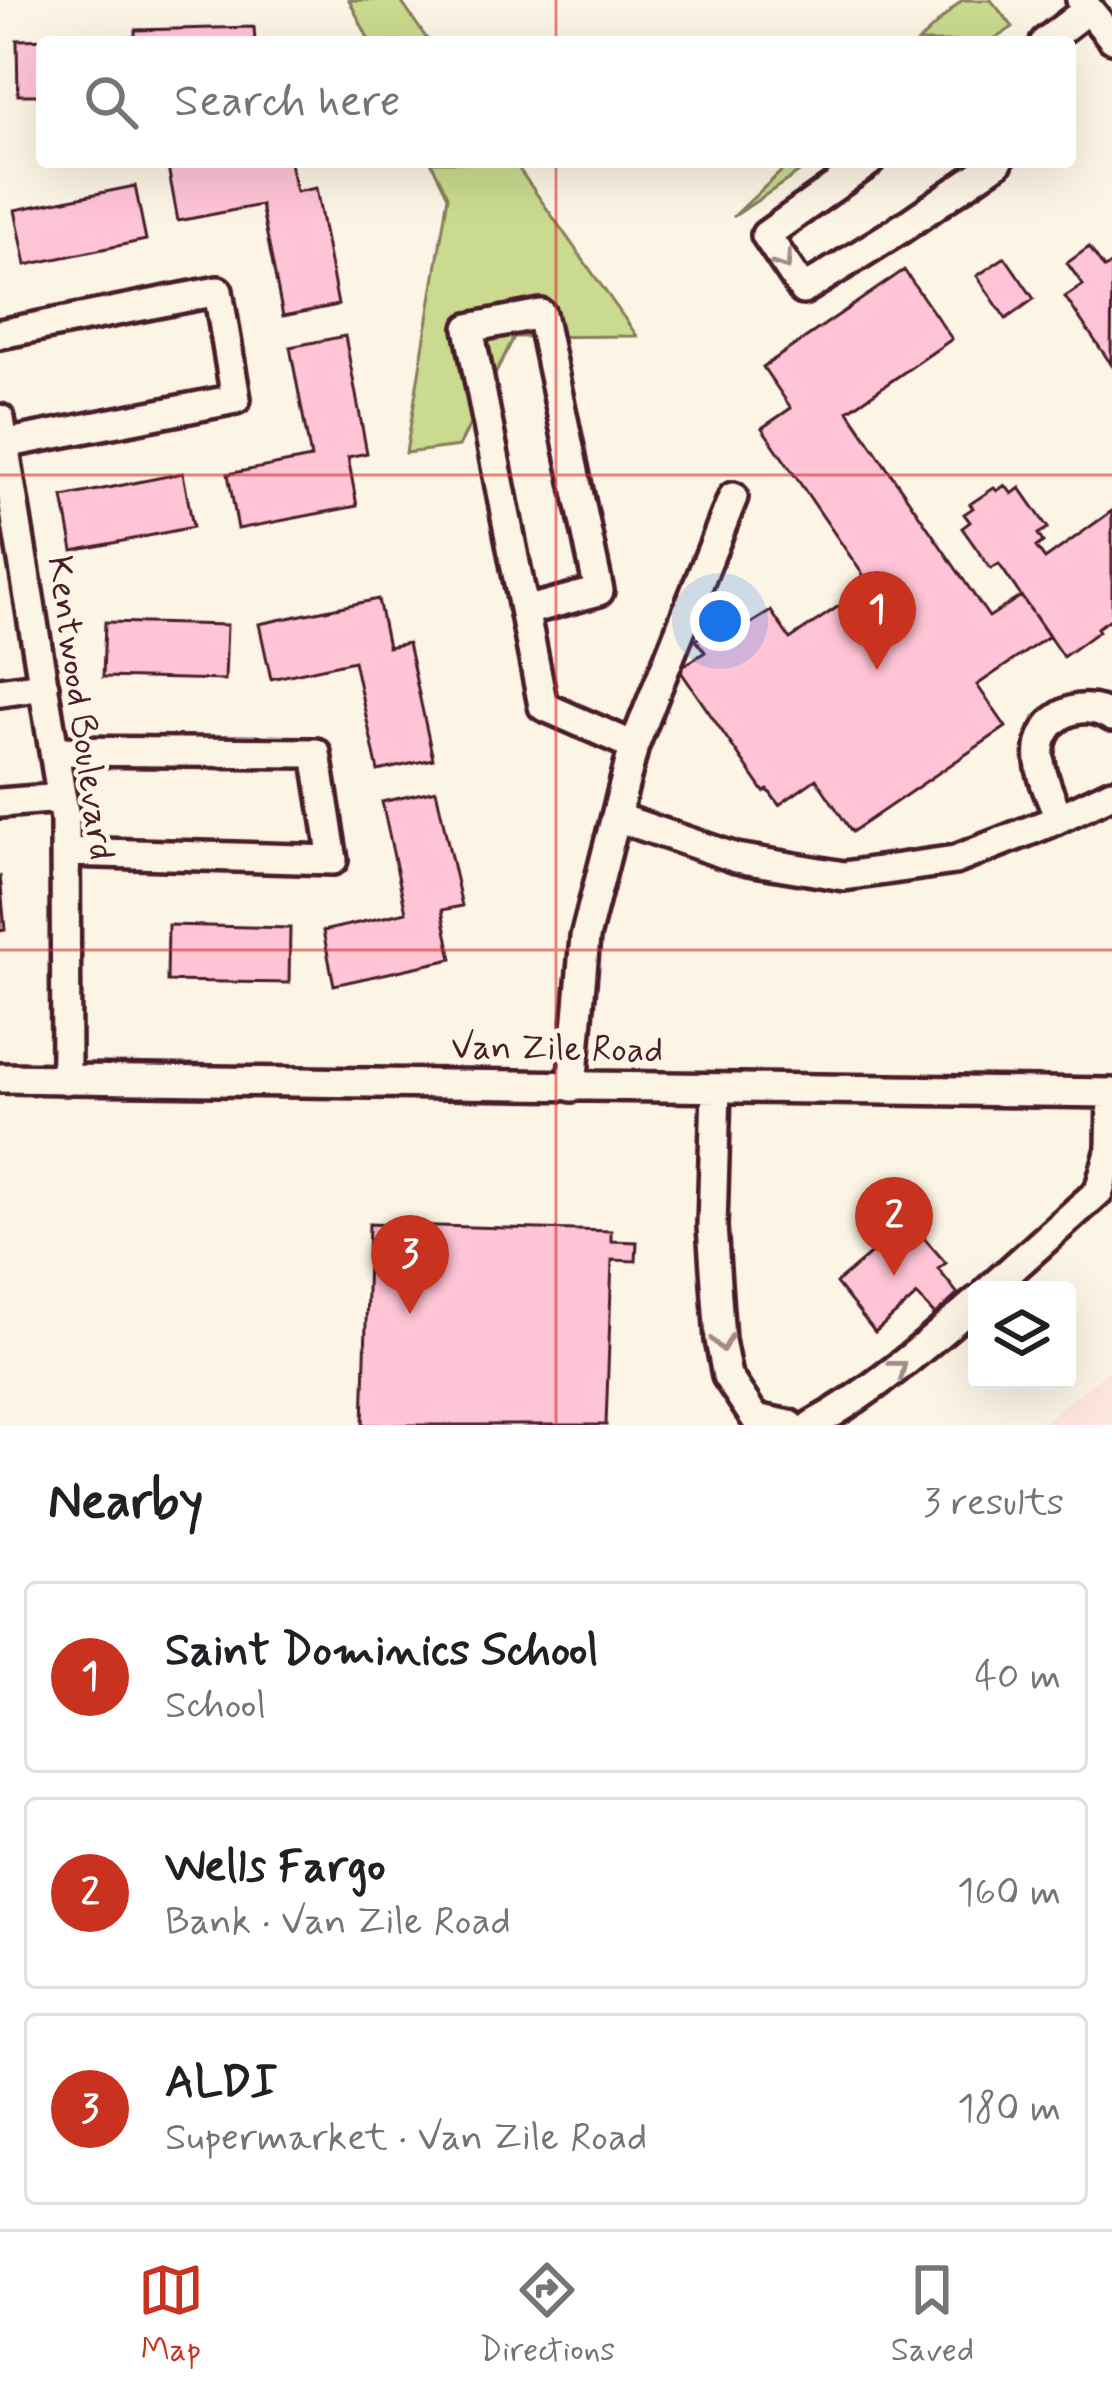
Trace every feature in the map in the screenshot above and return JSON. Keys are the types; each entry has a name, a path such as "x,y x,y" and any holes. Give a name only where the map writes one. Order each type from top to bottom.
{"street":[{"path":"1055,36 1084,4 1112,38"},
{"path":"861,168 766,235 803,290 989,168"},
{"path":"0,334 218,291 236,399 2,432"},
{"path":"525,611 599,591 542,314 469,328 543,706 634,746"},
{"name":"Kentwood Boulevard","path":"2,432 62,798 67,852 66,1080"},
{"path":"572,1087 585,937 634,746 733,497"},
{"path":"0,692 44,686"},
{"path":"1058,818 1039,757 1042,737 1065,712 1080,706 1100,709 1112,717"},
{"path":"54,751 316,754 333,860 67,852"},
{"path":"616,817 736,858 844,876 955,860 1112,793"},
{"path":"0,803 62,798"},
{"name":"Van Zile Road","path":"0,1078 1112,1094"},
{"path":"716,1089 712,1226 727,1376 755,1418 790,1425"},
{"path":"999,1281 1099,1191 1111,1149 1112,1094"},
{"path":"812,1425 856,1401 906,1364 968,1309"}],"shaded area":[{"path":"1112,1368 1112,1425 1039,1425"}],"green space":[{"path":"349,0 400,0 425,36 367,36"},
{"path":"962,0 991,0 1013,27 999,36 924,36"},
{"path":"434,168 518,168 637,336 514,337 459,446 406,453 448,196"},
{"path":"785,168 805,168 733,217"}],"building":[{"path":"254,27 255,36 135,36 135,30"},
{"path":"17,40 36,40 36,95 18,95"},
{"path":"168,168 291,168 296,192 316,188 338,305 283,316 261,205 178,221"},
{"path":"135,186 146,240 26,265 15,210"},
{"path":"1089,247 1104,268 1112,264 1111,364 1065,297 1083,285 1067,263"},
{"path":"1005,257 1034,299 1006,319 977,276"},
{"path":"904,270 952,339 848,411 989,617 1021,596 1049,636 977,685 1006,727 852,832 816,779 779,805 768,790 764,792 679,669 705,652 696,640 718,625 727,638 771,611 790,639 870,585 762,428 791,408 763,367"},
{"path":"345,336 367,453 348,457 357,506 238,529 228,474 311,458 290,347"},
{"path":"183,473 193,527 73,551 63,497"},
{"path":"1005,485 1012,494 1020,488 1048,528 1038,534 1043,542 1036,547 1045,559 1112,511 1112,618 1063,657 999,564 991,569 962,528 970,522 964,514 973,508 970,504"},
{"path":"378,599 388,647 408,643 433,759 378,771 354,661 271,679 259,624"},
{"path":"105,622 227,625 225,680 103,677"},
{"path":"436,790 462,906 442,910 452,959 334,985 323,931 406,912 382,802"},
{"path":"0,875 5,930 0,931"},
{"path":"168,925 290,928 289,983 167,981"},
{"path":"909,1221 946,1263 938,1269 958,1294 935,1315 917,1295 875,1332 836,1283"},
{"path":"369,1224 611,1231 611,1241 637,1242 636,1261 612,1260 606,1425 363,1425"}],"place":[{"name":"Saint Dominics School","path":"877,670"},
{"name":"Wells Fargo","path":"894,1276"},
{"name":"ALDI","path":"410,1314"}]}
